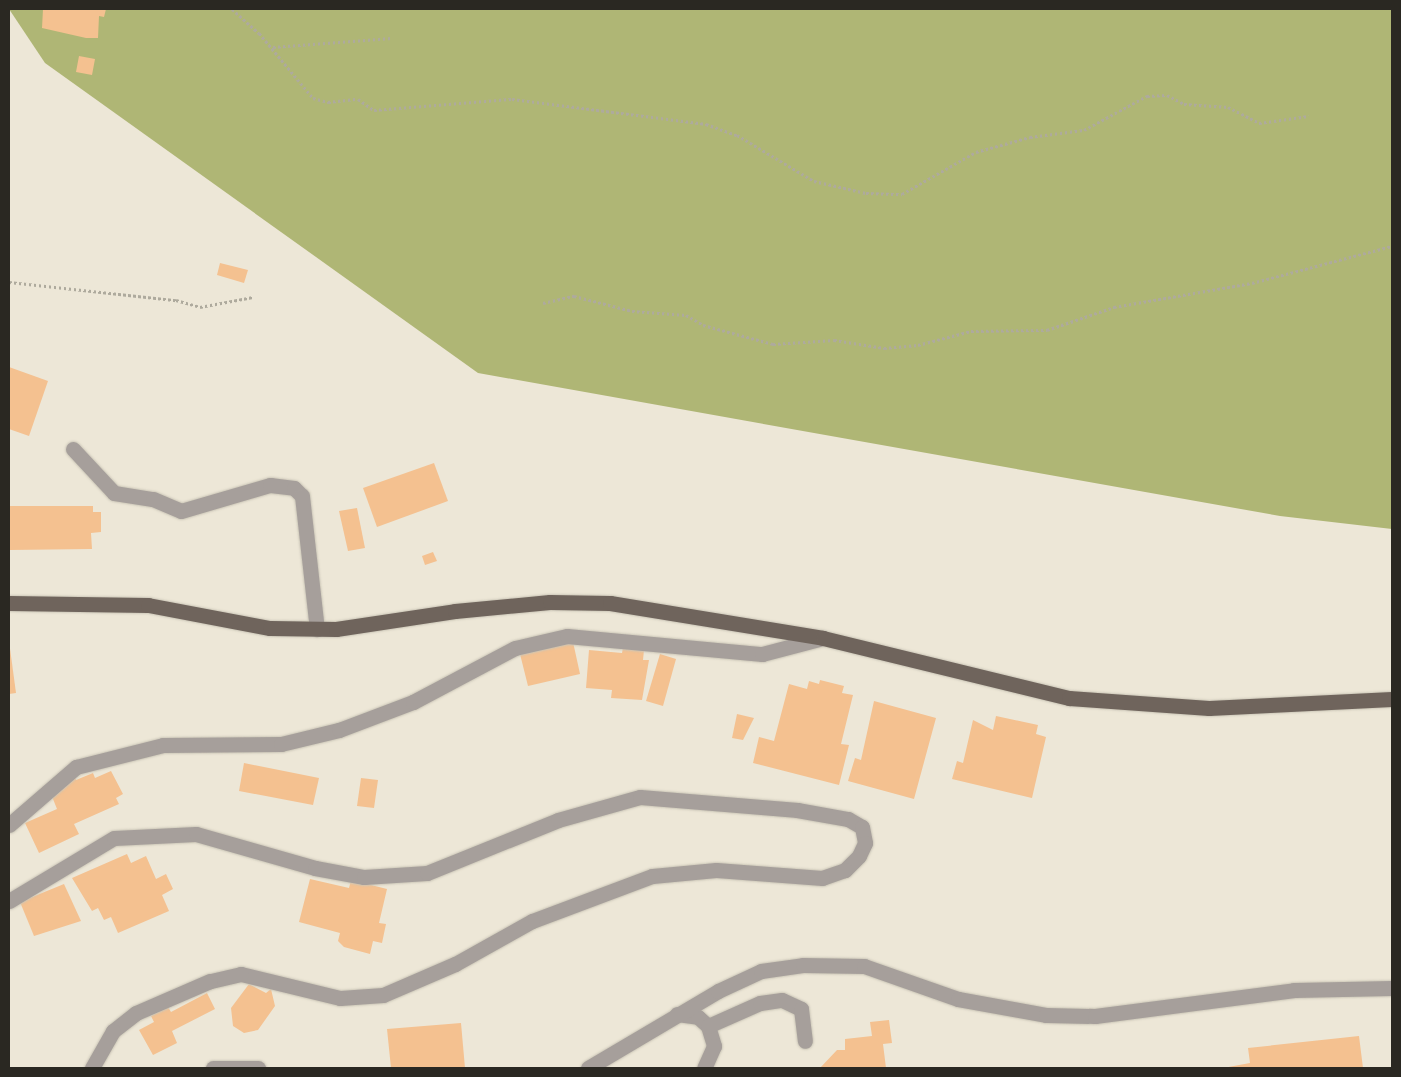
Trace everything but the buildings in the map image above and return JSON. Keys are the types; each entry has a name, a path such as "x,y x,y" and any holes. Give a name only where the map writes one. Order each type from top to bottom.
{"main road":[{"path":"9,602 148,605 270,628 317,629 455,611 600,603 664,610 823,638 1070,698 1209,708 1392,699"}],"street":[{"path":"73,448 114,493 153,499 181,511 270,485 294,488 302,496 317,629"},
{"path":"9,825 76,767 163,745 281,744 339,730 413,702 515,648 567,636 762,654 823,638"},
{"path":"9,901 114,838 196,834 314,868 364,877 427,873 558,820 640,797 798,810 848,819 862,828 865,843 859,856 845,870 822,878 716,870 652,876 532,921 455,964 382,994 340,998 241,974 210,981 136,1013 113,1031 92,1068"},
{"path":"588,1068 677,1014 761,971 834,963 864,966 958,999 1046,1015 1095,1016 1294,990 1392,988"},
{"path":"708,1026 760,1003 782,1000 801,1009 805,1041"},
{"path":"677,1014 698,1017 708,1026 714,1046 704,1068"},
{"path":"213,1068 258,1068"}],"path":[{"path":"232,9 272,48 300,87 328,102 358,99 374,110 512,99 706,124 737,135 814,181 886,195 902,194 976,152 1098,124 1147,96 1167,95 1184,104 1228,107 1259,123 1309,116"},
{"path":"272,48 392,38"},
{"path":"543,303 574,296 632,311 686,315 703,325 773,344 834,340 884,348 971,331 1047,330 1114,307 1252,283 1392,246"},
{"path":"9,282 176,300 200,306 253,296"}],"green space":[{"path":"9,9 1392,9 1392,529 1280,516 478,373 45,63"}]}
